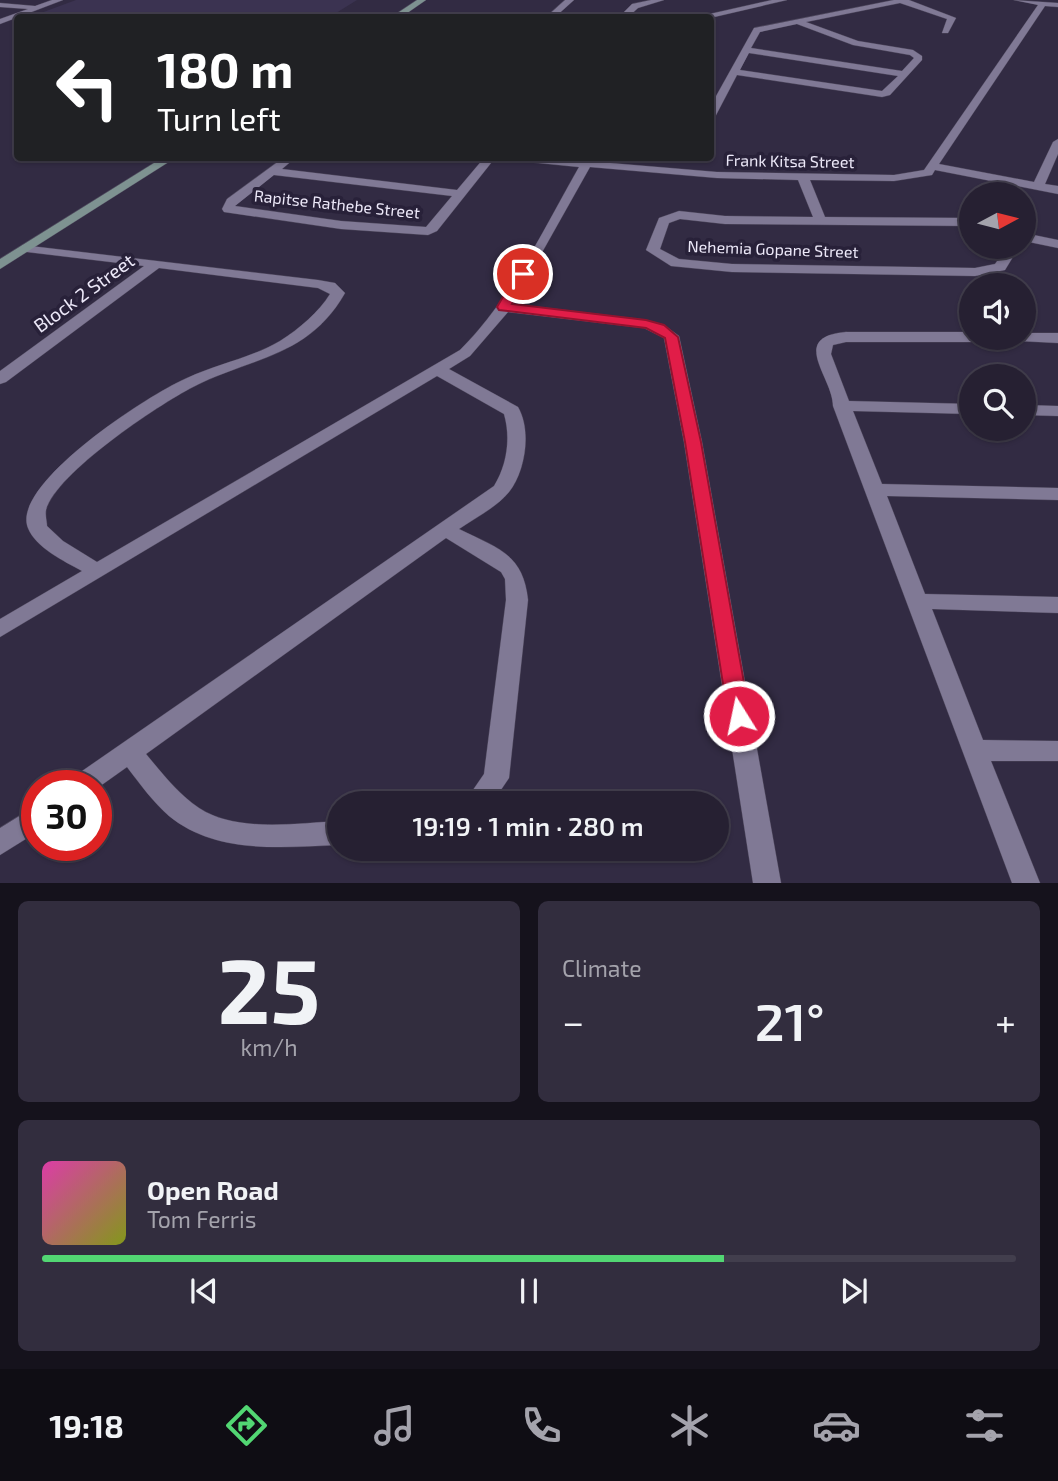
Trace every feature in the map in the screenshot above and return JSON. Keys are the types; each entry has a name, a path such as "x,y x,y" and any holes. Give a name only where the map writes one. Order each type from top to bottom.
{"street":[{"path":"22,14 59,0"},
{"path":"400,14 422,0"},
{"path":"554,14 570,0"},
{"path":"626,14 635,6 660,0"},
{"path":"714,14 783,0"},
{"path":"1018,0 1058,5"},
{"path":"714,110 757,30 903,1 952,18 945,31"},
{"path":"935,167 1044,2"},
{"path":"0,5 39,8"},
{"path":"734,72 882,94 887,93 918,56 856,43 795,21"},
{"path":"746,50 903,74"},
{"path":"1038,186 1058,142"},
{"path":"0,265 164,161"},
{"name":"Rapitse Rathebe Street","path":"285,161 231,202 228,209 341,225 418,232 433,229 487,161"},
{"name":"Frank Kitsa Street","path":"552,161 683,173 803,177 908,177 928,173 935,167 1058,190"},
{"path":"683,173 689,161"},
{"path":"0,629 438,370 485,335 586,164"},
{"path":"270,171 461,194"},
{"path":"803,177 820,220"},
{"name":"Nehemia Gopane Street","path":"959,222 725,220 670,216 663,220 653,250 676,263 732,268 975,272 1000,267 1005,259"},
{"path":"1036,239 1058,244"},
{"path":"27,247 318,284 330,286 338,293 289,342 164,395 129,418 56,480 35,514 36,526 46,537 97,571"},
{"name":"Block 2 Street","path":"0,379 156,264"},
{"path":"503,307 646,324 666,331 674,344 767,883"},
{"path":"959,337 833,338 826,343 823,355 1026,883"},
{"path":"1036,338 1058,338"},
{"path":"104,770 501,490 508,479 516,422 512,411 438,370"},
{"path":"841,406 959,409"},
{"path":"1036,410 1058,411"},
{"path":"873,490 1058,494"},
{"path":"446,530 501,562 513,573 516,592 496,778 486,791"},
{"path":"916,601 1058,605"},
{"path":"975,750 1058,751"},
{"path":"130,752 176,807 195,820 219,829 257,834 327,833"},
{"path":"0,843 21,828"}],"shaded area":[{"path":"76,0 357,0 334,14 38,14"}],"route":[{"path":"523,274 503,307 646,324 666,331 671,337 693,442 739,716"}]}
